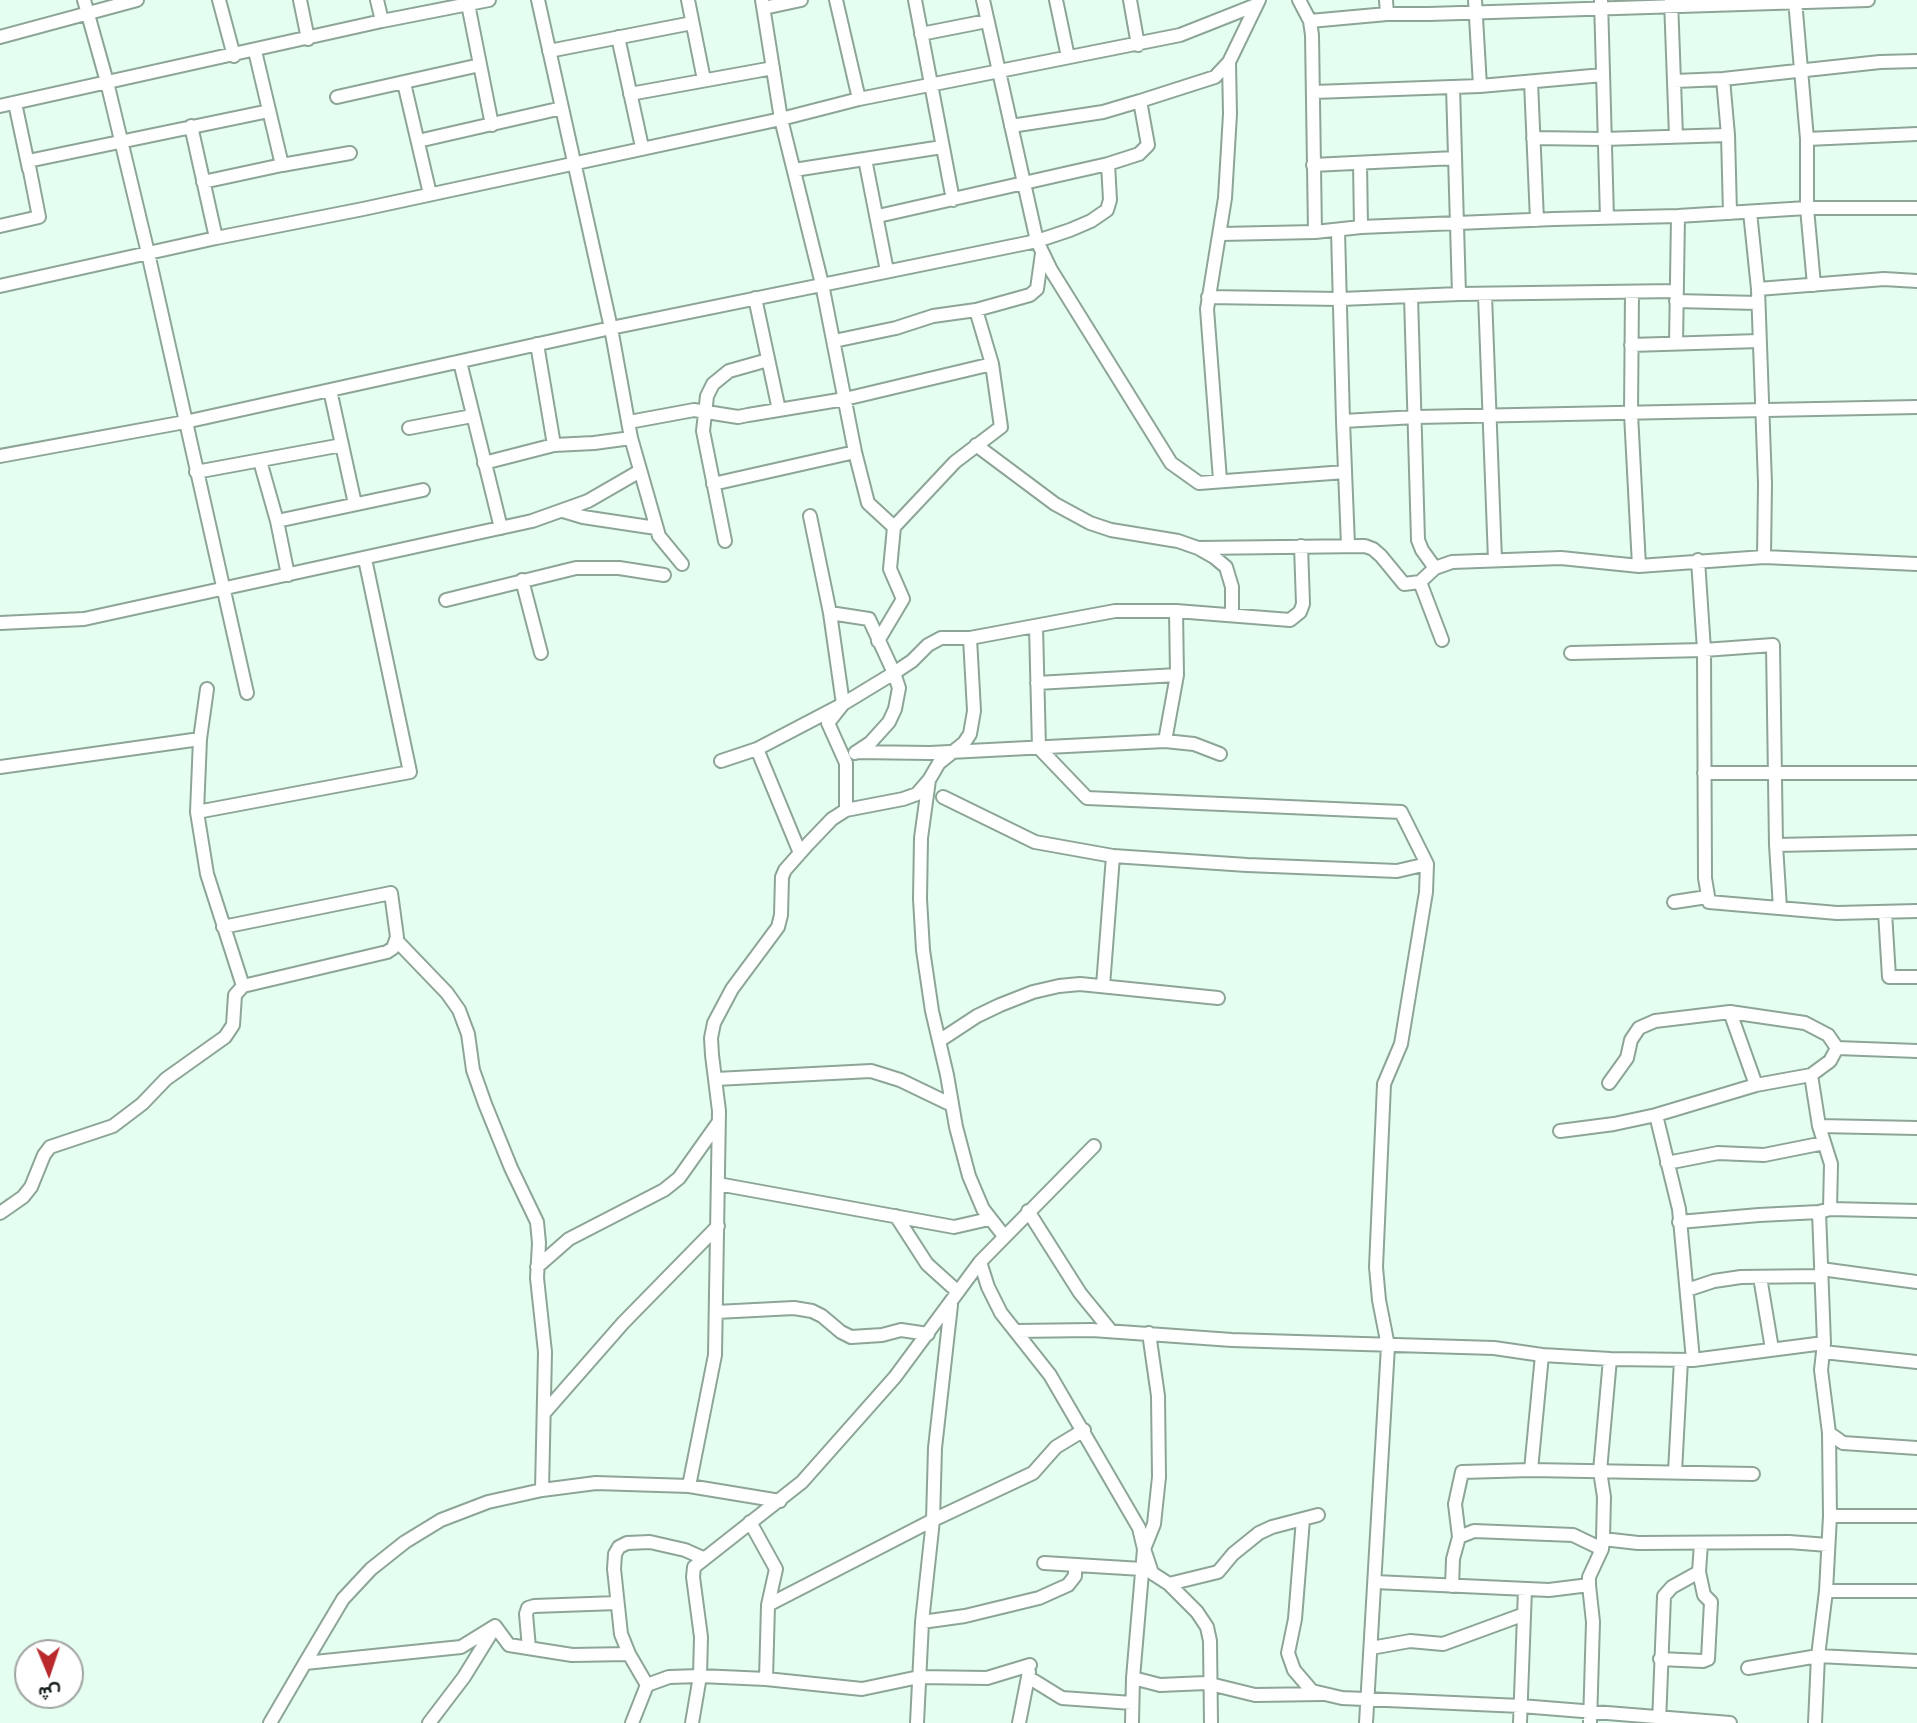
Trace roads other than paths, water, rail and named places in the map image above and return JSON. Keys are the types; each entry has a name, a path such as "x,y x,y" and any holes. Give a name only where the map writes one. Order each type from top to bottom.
{"street":[{"path":"84,0 107,82 148,253 247,693"},
{"path":"0,36 138,0"},
{"path":"219,0 234,56"},
{"path":"300,0 307,39"},
{"path":"377,0 382,21"},
{"path":"0,106 382,21 489,0"},
{"path":"538,0 576,163 631,438 656,528 667,548 682,564"},
{"path":"688,0 705,80"},
{"path":"801,0 763,4 781,118 822,284 855,452 869,503 894,527"},
{"path":"836,0 859,99"},
{"path":"915,0 953,200"},
{"path":"983,0 1023,184 1040,247 1171,463 1199,483 1345,472"},
{"path":"1059,0 1068,57"},
{"path":"1130,0 1138,45"},
{"path":"1299,0 1310,21 1312,35 1315,232"},
{"path":"1386,0 1387,14"},
{"path":"1310,21 1475,7 1868,0"},
{"path":"1795,1 1807,139 1807,208 1814,285"},
{"path":"0,286 576,163 859,99 1138,45 1193,31 1257,2"},
{"path":"1011,125 1103,112 1215,77 1229,62 1257,2"},
{"path":"468,4 492,125"},
{"path":"1671,4 1676,136"},
{"path":"1601,5 1607,218"},
{"path":"1475,7 1480,86"},
{"path":"921,34 987,21"},
{"path":"549,51 692,23"},
{"path":"618,37 642,147"},
{"path":"255,51 282,164"},
{"path":"1675,81 1917,61"},
{"path":"1220,480 1208,333 1209,297 1221,234 1230,114 1229,62"},
{"path":"337,97 480,65"},
{"path":"630,94 773,68"},
{"path":"1314,92 1480,86 1603,75"},
{"path":"1723,79 1730,214"},
{"path":"1531,82 1537,220"},
{"path":"404,83 430,194"},
{"path":"1453,87 1459,294"},
{"path":"878,216 1108,164 1139,154 1148,145 1140,101"},
{"path":"15,103 39,217"},
{"path":"418,141 562,108"},
{"path":"39,217 28,161 269,111"},
{"path":"191,126 216,238"},
{"path":"1807,139 1917,134"},
{"path":"1533,138 1728,135"},
{"path":"794,170 942,147"},
{"path":"204,183 282,164 350,153"},
{"path":"1313,165 1455,158"},
{"path":"865,159 887,271"},
{"path":"1360,163 1361,227"},
{"path":"0,456 185,422 822,284 1040,247 1107,210 1110,200 1108,164"},
{"path":"1221,234 1730,214 1807,208 1917,208"},
{"path":"1750,212 1758,289 1763,410 1764,557"},
{"path":"1676,344 1678,216"},
{"path":"0,226 39,217"},
{"path":"1338,231 1348,545"},
{"path":"834,341 897,328 933,316 976,310 1030,295 1037,289 1040,247"},
{"path":"1758,289 1884,279 1917,281"},
{"path":"1209,297 1340,299 1459,294 1632,292 1758,303"},
{"path":"1632,292 1631,414 1639,566"},
{"path":"1485,295 1495,561"},
{"path":"1411,296 1418,540 1435,568"},
{"path":"755,298 779,410"},
{"path":"878,641 903,599 890,569 894,527 955,462 1001,427 992,364 976,310"},
{"path":"1631,345 1759,341"},
{"path":"537,344 554,444"},
{"path":"725,541 704,431 707,396 720,377 742,366 768,360"},
{"path":"460,362 501,528"},
{"path":"629,422 682,411 738,416 779,410 845,398 992,364"},
{"path":"330,390 355,504"},
{"path":"1343,421 1416,417 1917,407"},
{"path":"409,428 472,416"},
{"path":"484,463 554,444 594,443 631,438"},
{"path":"197,472 342,445"},
{"path":"976,445 1055,504 1090,523 1111,530 1156,536 1198,548 1226,566 1232,587 1233,615"},
{"path":"713,484 855,452"},
{"path":"260,461 277,521 288,575"},
{"path":"0,623 85,619 501,528 563,511 640,471"},
{"path":"277,521 423,490"},
{"path":"563,511 583,517 656,528"},
{"path":"810,516 830,613 843,704 828,723 851,756 846,810"},
{"path":"721,761 757,749 843,704 912,661 933,641 950,636 970,638 1115,611 1176,611 1285,621 1298,616 1303,604 1301,546"},
{"path":"1198,548 1364,546 1373,549 1404,584 1420,582 1435,568 1452,562 1561,558 1639,566 1764,557 1917,564"},
{"path":"197,812 410,772 365,558"},
{"path":"1698,560 1704,650 1704,773 1709,902 1837,913 1917,911"},
{"path":"446,600 576,568 619,568 664,575"},
{"path":"523,580 541,653"},
{"path":"1420,582 1442,640"},
{"path":"1165,741 1177,675 1176,611"},
{"path":"830,613 869,619 899,688 895,709 880,733 851,756"},
{"path":"1036,626 1039,748 1087,798 1401,812 1427,864 1426,892 1401,1044 1384,1084 1376,1267 1388,1346 1366,1723"},
{"path":"689,1486 715,1354 719,1111 711,1038 714,1023 732,989 778,927 782,877 800,853 832,819 846,810 911,797 929,780 939,762 964,743 973,723 970,638"},
{"path":"1571,653 1704,650 1773,645 1776,845 1780,908"},
{"path":"1037,683 1177,675"},
{"path":"207,689 197,812 207,874 243,986"},
{"path":"0,768 201,739"},
{"path":"851,756 1165,741 1194,744 1220,754"},
{"path":"757,749 800,853"},
{"path":"1704,773 1917,773"},
{"path":"929,780 921,838 920,899 923,950 932,1011 969,1175 979,1202 1004,1236"},
{"path":"943,797 1035,842 1112,856 1397,871 1427,864"},
{"path":"1776,845 1917,842"},
{"path":"1103,986 1112,856"},
{"path":"0,1213 23,1197 31,1187 50,1147 113,1126 142,1104 166,1079 225,1037 233,1025 235,995 243,986 387,952 397,941 391,893 223,927"},
{"path":"1674,902 1707,897"},
{"path":"1885,912 1889,977 1917,977"},
{"path":"397,941 436,980 458,1010 467,1034 473,1070 490,1116 537,1222 540,1243 537,1267 544,1324 542,1490"},
{"path":"939,1041 978,1016 1033,992 1069,985 1218,998"},
{"path":"1609,1083 1628,1058 1631,1040 1639,1028 1656,1021 1730,1012 1805,1023 1828,1035 1837,1048"},
{"path":"1730,1012 1756,1085"},
{"path":"1837,1048 1917,1051"},
{"path":"1560,1130 1614,1124 1656,1115 1756,1085 1811,1075 1830,1061 1837,1048"},
{"path":"716,1079 871,1071 900,1080 952,1105"},
{"path":"1811,1075 1819,1126 1831,1164 1821,1273 1824,1348 1821,1370 1829,1433 1830,1516 1815,1723"},
{"path":"1656,1115 1679,1209 1687,1290 1687,1360 1675,1472"},
{"path":"537,1267 569,1239 664,1190 679,1178 718,1123"},
{"path":"1819,1126 1917,1129"},
{"path":"1667,1163 1718,1153 1764,1155 1824,1143"},
{"path":"692,1723 701,1637 693,1572 703,1558 802,1482 881,1394 980,1262 1094,1146"},
{"path":"718,1184 954,1227 989,1219"},
{"path":"1028,1211 1080,1293 1111,1331"},
{"path":"1679,1222 1759,1214 1917,1211"},
{"path":"896,1216 927,1264 954,1296 935,1448 933,1521 922,1622 917,1723"},
{"path":"545,1412 623,1323 718,1226"},
{"path":"980,1262 994,1299 1050,1375 1134,1517 1143,1539 1132,1723"},
{"path":"1687,1290 1741,1276 1821,1273 1917,1282"},
{"path":"1760,1277 1772,1349"},
{"path":"716,1312 794,1308 813,1311 851,1337 901,1331 928,1334"},
{"path":"1015,1331 1111,1331 1232,1340 1494,1348 1542,1355 1610,1359 1687,1360 1772,1349 1824,1348 1917,1362"},
{"path":"1149,1333 1158,1396 1159,1477 1154,1524 1144,1549 1152,1573 1169,1584 1197,1612 1207,1627 1210,1641 1212,1723"},
{"path":"1531,1469 1542,1355"},
{"path":"1589,1717 1593,1622 1589,1585 1602,1544 1604,1497 1600,1471 1610,1359"},
{"path":"768,1605 1032,1473 1056,1447 1084,1430"},
{"path":"1829,1433 1843,1443 1917,1448"},
{"path":"1452,1586 1453,1559 1459,1537 1455,1504 1462,1472 1531,1469 1753,1474"},
{"path":"270,1723 343,1599 371,1569 405,1542 441,1520 488,1502 542,1490 596,1483 689,1486 780,1501"},
{"path":"1169,1584 1218,1572 1245,1543 1259,1534 1318,1515"},
{"path":"1830,1516 1917,1516"},
{"path":"1303,1519 1295,1619 1288,1653 1294,1670 1312,1691 1342,1698 1521,1706 1589,1717 1730,1723"},
{"path":"750,1522 776,1569 768,1605 766,1679"},
{"path":"1459,1537 1474,1531 1483,1531 1573,1535 1602,1544 1789,1542 1828,1545"},
{"path":"648,1685 629,1654 621,1634 614,1569 615,1554 619,1546 627,1543 650,1542 685,1550 703,1558"},
{"path":"1660,1660 1708,1659 1711,1602 1704,1595 1699,1572 1701,1543"},
{"path":"1044,1563 1142,1569"},
{"path":"922,1622 965,1616 1039,1598 1068,1585 1074,1576 1075,1565"},
{"path":"1659,1720 1664,1596 1672,1587 1699,1572"},
{"path":"1375,1582 1549,1590 1589,1585"},
{"path":"1520,1723 1525,1589"},
{"path":"1826,1591 1917,1591"},
{"path":"529,1648 526,1614 528,1608 617,1603"},
{"path":"1371,1648 1410,1641 1443,1644 1522,1615"},
{"path":"305,1663 461,1647 495,1626"},
{"path":"495,1626 509,1644 572,1655 629,1654"},
{"path":"429,1723 464,1677 495,1626"},
{"path":"1748,1668 1818,1656 1917,1661"},
{"path":"632,1723 648,1685 669,1678 699,1676 766,1679 862,1689 919,1677 987,1678 1030,1665 1019,1723"},
{"path":"1028,1677 1062,1698 1132,1703"},
{"path":"1133,1678 1160,1685 1180,1682 1210,1684 1255,1695 1322,1694"}]}
